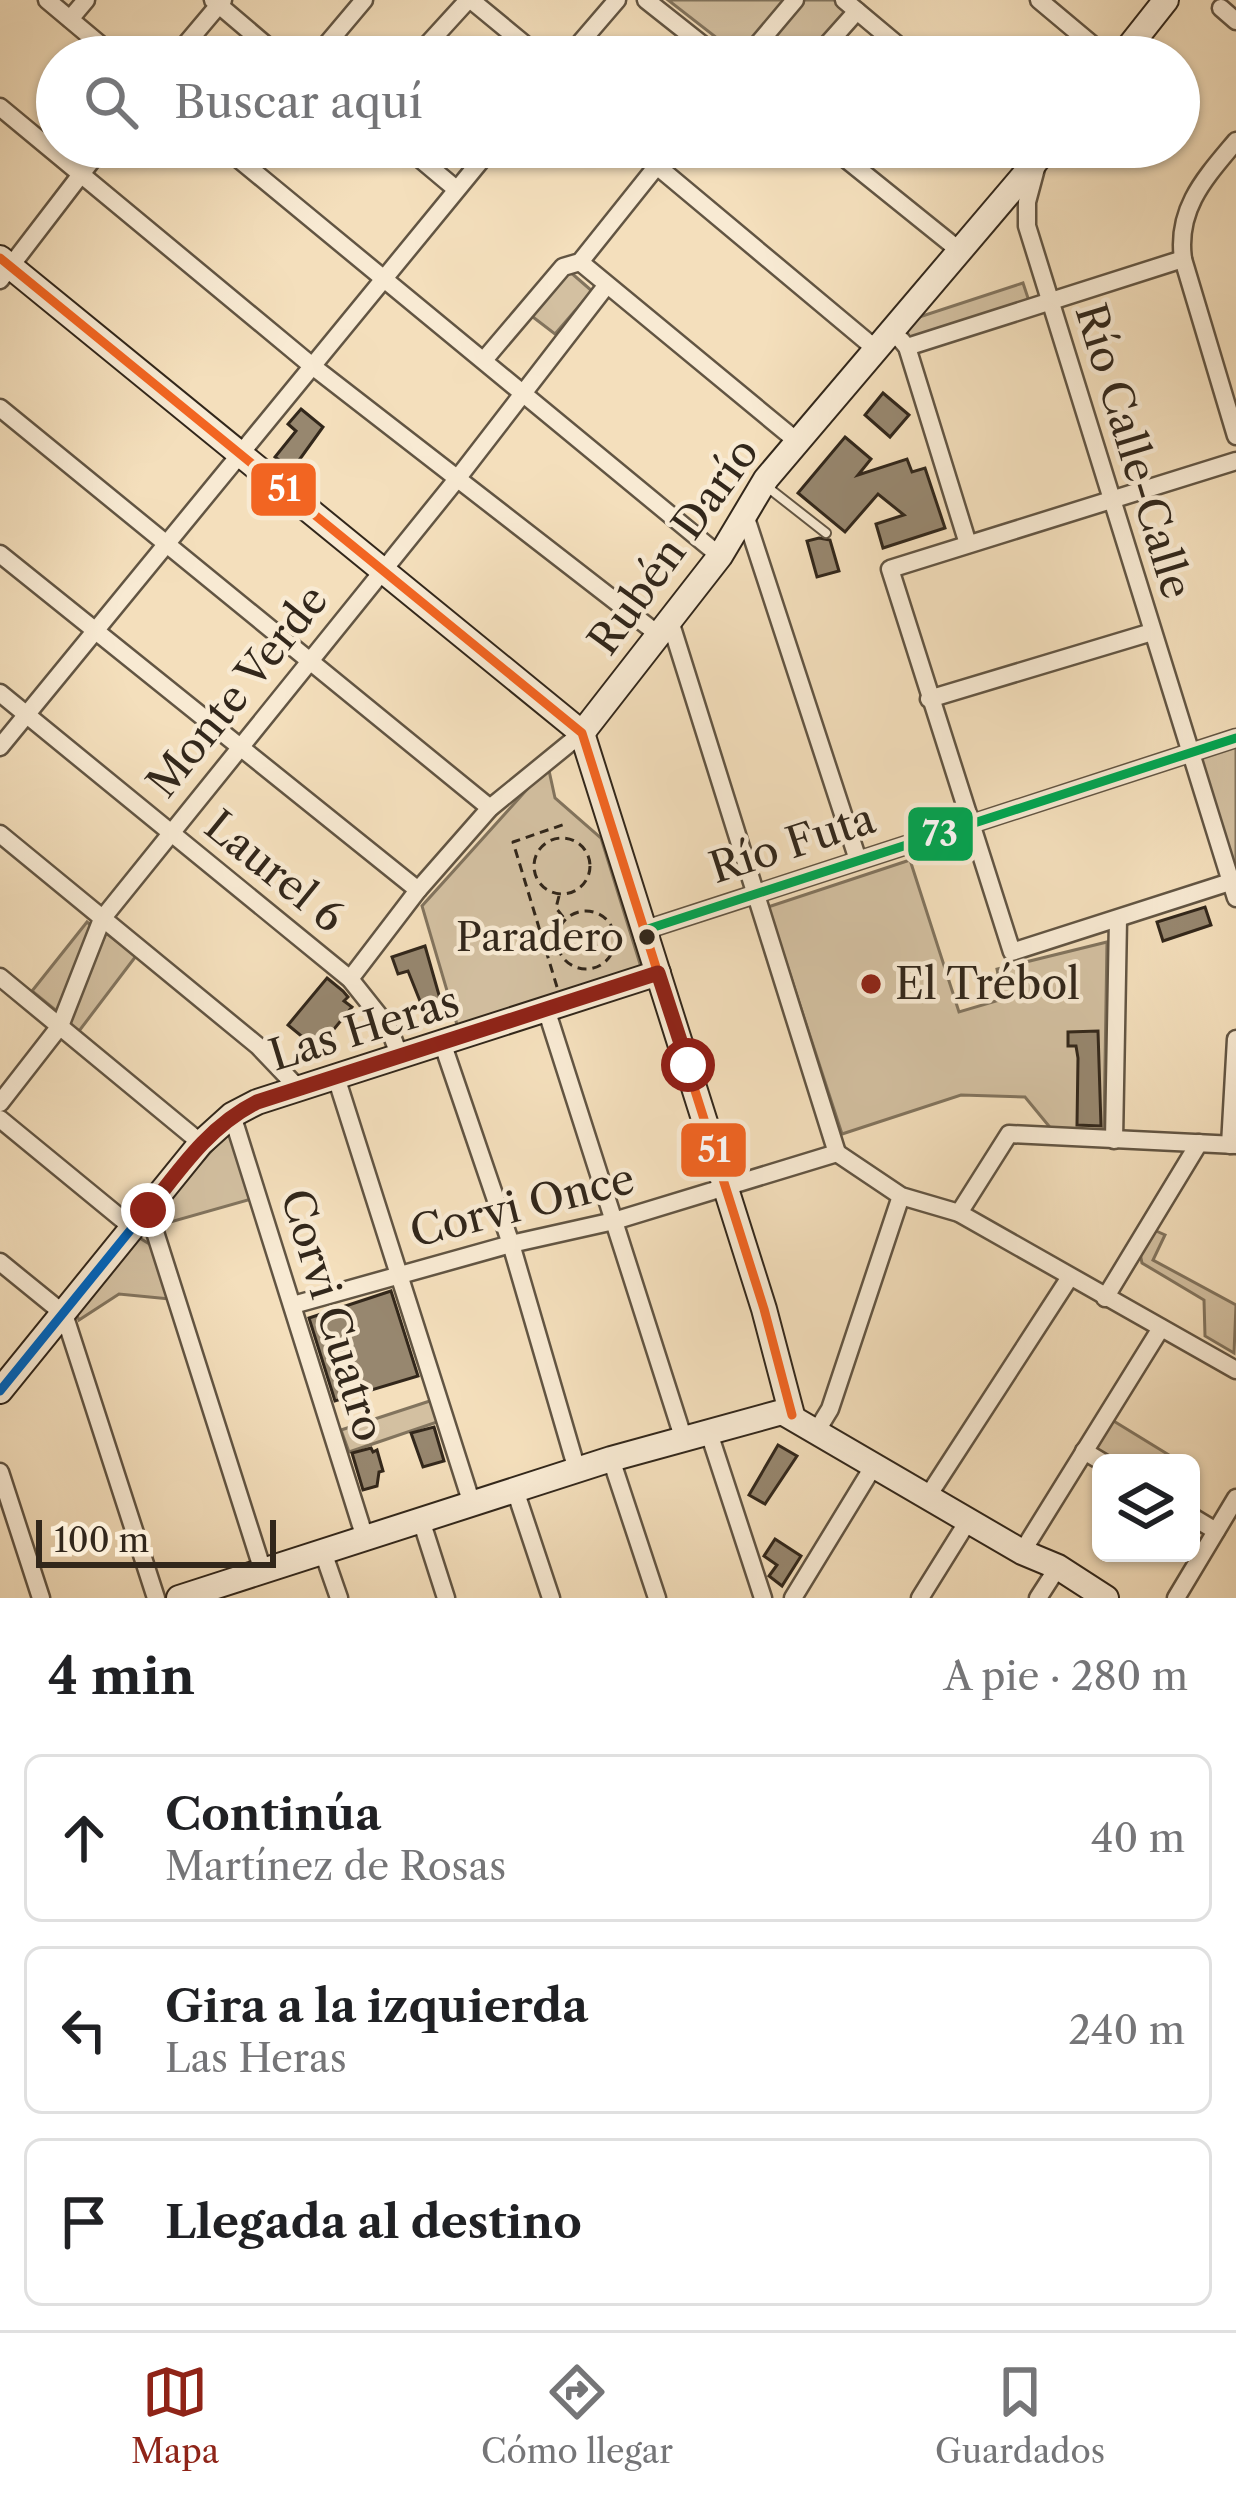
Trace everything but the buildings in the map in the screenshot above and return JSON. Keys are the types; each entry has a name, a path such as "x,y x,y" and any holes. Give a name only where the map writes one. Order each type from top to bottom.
{"street":[{"path":"47,0 90,36"},
{"path":"70,19 86,0"},
{"path":"334,36 364,0"},
{"path":"436,36 469,0 514,36"},
{"path":"586,36 616,0"},
{"path":"646,0 691,36"},
{"path":"764,36 795,0"},
{"path":"1039,0 1082,36"},
{"path":"1138,36 1166,0"},
{"path":"191,36 218,2 256,36"},
{"path":"830,36 851,5 887,36"},
{"path":"1221,8 1236,21"},
{"path":"0,107 36,137"},
{"path":"1236,141 1189,204 1182,229 1183,259 1232,407 1236,436"},
{"path":"73,168 457,479 664,628 837,1153 901,1196 959,1213 1236,1370"},
{"path":"85,168 4,268 582,733 633,928 658,973 787,1386 792,1415"},
{"path":"254,168 720,556"},
{"path":"431,168 456,189"},
{"path":"0,747 474,168"},
{"path":"484,359 563,267 580,262 654,168"},
{"path":"659,168 892,342 968,544"},
{"path":"857,168 960,250"},
{"name":"Rubén Darío","path":"350,979 418,890 490,808 582,733 720,556 763,483 892,342 1024,168"},
{"name":"Río Calle-Calle","path":"1033,168 1027,226 1233,890"},
{"path":"892,342 1183,259"},
{"path":"580,262 798,442"},
{"name":"Monte Verde","path":"0,1103 60,1026 102,919 457,479 606,286"},
{"path":"0,408 490,808"},
{"path":"1233,890 1012,952 890,569 1236,461"},
{"path":"744,511 858,860"},
{"path":"0,554 418,890"},
{"path":"929,699 1152,632"},
{"name":"Laurel 6","path":"0,693 350,979 389,1028 400,1057"},
{"name":"Río Futa","path":"633,928 1236,739"},
{"path":"0,834 258,1046 299,1089"},
{"path":"1114,1140 1118,919"},
{"name":"Las Heras","path":"0,1391 202,1143 232,1114 442,1045 552,1000 658,973"},
{"path":"0,977 202,1143"},
{"path":"552,1000 614,1221 763,1598"},
{"path":"959,1213 1009,1134 1233,1145 1236,1039"},
{"path":"442,1045 511,1244 577,1470"},
{"path":"336,1077 472,1504"},
{"name":"Corvi Cuatro","path":"232,1114 365,1538"},
{"path":"0,1119 141,1219 263,1571"},
{"path":"1106,1298 1199,1143"},
{"name":"Corvi Once","path":"293,1305 511,1244 614,1221 837,1153"},
{"path":"816,1432 830,1408 901,1196"},
{"path":"0,1262 64,1314 156,1598"},
{"path":"928,1496 1070,1277"},
{"path":"1022,1552 1162,1328"},
{"path":"179,1598 232,1590 263,1571 611,1459 773,1414 792,1415 873,1467 1106,1598"},
{"path":"1084,1450 1092,1455"},
{"path":"611,1459 657,1598"},
{"path":"793,1598 873,1467"},
{"path":"0,1472 41,1598"},
{"path":"515,1490 551,1598"},
{"path":"1176,1598 1236,1498"},
{"path":"422,1520 446,1598"},
{"path":"920,1598 968,1522"},
{"path":"1200,1522 1216,1532"},
{"path":"323,1552 339,1598"},
{"path":"1038,1598 1058,1567"}],"lane":[{"path":"763,483 826,533"}],"path":[{"path":"552,1000 513,842 568,823"},
{"path":"562,838 578,843 590,865 581,886 559,894 544,887 534,864 540,848 562,838"},
{"path":"559,894 556,908 566,920"},
{"path":"612,928 612,952 601,965 574,967 560,955 557,936 566,920 591,912 612,928 633,928"}],"shaded area":[{"path":"668,0 787,0 757,36 714,36"},
{"path":"803,0 836,0 856,17 840,36 773,36"},
{"path":"569,271 592,291 555,334 529,314"},
{"path":"1023,283 1030,304 911,343 904,322"},
{"path":"1236,744 1236,869 1198,755"},
{"path":"548,766 555,798 601,838 641,967 458,1028 422,906"},
{"name":"El Trébol","path":"910,860 959,1012 1003,999 997,969 1107,942 1104,1128 1099,1133 1053,1131 1025,1097 961,1095 842,1134 768,907"},
{"path":"87,922 93,927 59,1013 32,991"},
{"path":"106,933 136,956 76,1035 68,1022"},
{"path":"227,1133 235,1136 255,1198 160,1225 156,1214"},
{"path":"1154,1230 1165,1235 1153,1260 1236,1305 1234,1353 1205,1336 1204,1300 1142,1263 1140,1253"},
{"path":"138,1237 151,1245 170,1299 119,1294 79,1320 74,1309"},
{"path":"433,1400 440,1421 349,1452 341,1430"},
{"path":"1112,1420 1167,1454 1099,1454 1095,1447"}],"transit line":[{"name":"51","path":"0,258 582,733 764,1309 792,1415"},
{"name":"73","path":"645,930 1236,738"},
{"path":"0,1391 201,1143 232,1115 257,1102 658,973"}],"place":[{"name":"Paradero","path":"647,937"},
{"name":"El Trébol","path":"871,984"}],"route":[{"path":"148,1210 202,1143 232,1114 257,1102 658,973 688,1065"}]}
